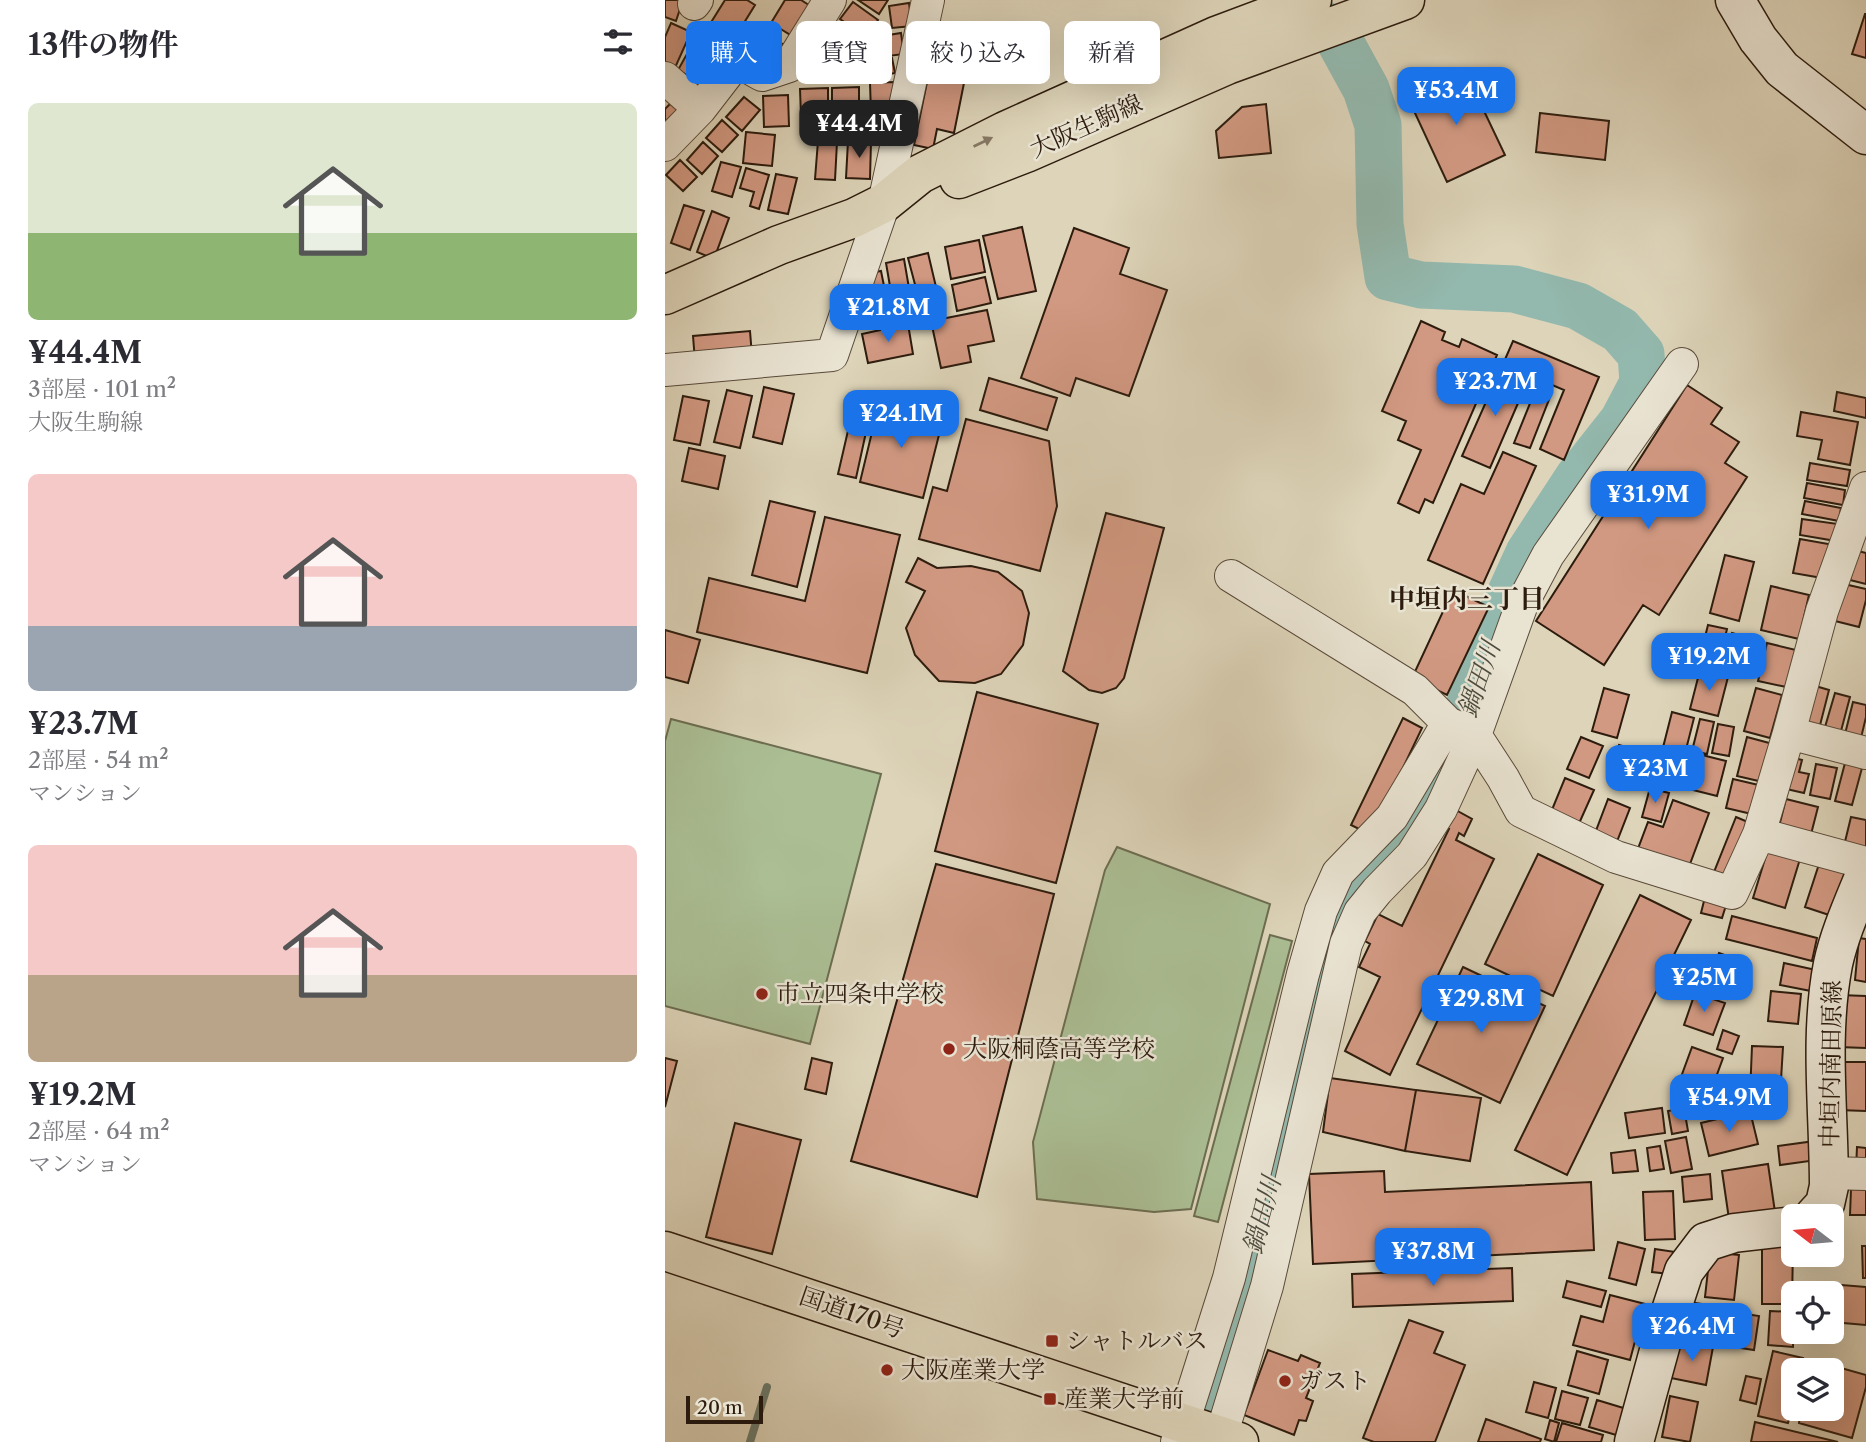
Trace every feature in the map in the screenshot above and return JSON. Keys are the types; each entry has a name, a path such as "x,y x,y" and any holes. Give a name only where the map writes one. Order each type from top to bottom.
{"main road":[{"name":"大阪生駒線","path":"665,295 779,245 854,218 884,203 920,174 1005,131 1221,50 1312,0"},
{"path":"1735,0 1759,39 1782,69 1866,135"},
{"name":"大阪生駒線","path":"1221,50 1300,37 1395,5"},
{"name":"中垣内南田原線","path":"1825,1204 1829,1186 1848,1174 1827,1004 1833,963 1842,930 1866,872"},
{"path":"1634,1442 1684,1271 1706,1242 1734,1233 1781,1228"},
{"name":"国道170号","path":"665,1251 1204,1434"}],"street":[{"path":"665,145 700,109 737,61 762,75 789,66 830,0"},
{"path":"665,370 832,355 884,203 928,0"},
{"path":"665,78 700,109"},
{"path":"1204,1434 1346,944 1360,912 1412,855 1441,809 1461,729 1548,555 1682,365"},
{"path":"1231,576 1415,690 1461,729 1503,778 1521,811 1616,857 1732,893 1759,835 1822,611 1857,541 1866,488"},
{"path":"1248,1282 1303,974 1321,911 1338,873 1392,817 1461,729"},
{"path":"1789,733 1866,753"},
{"path":"1759,835 1866,863"}],"green space":[{"path":"671,719 881,774 810,1044 665,1006 665,741"},
{"path":"1117,847 1270,904 1191,1209 1154,1212 1037,1199 1033,1142 1105,870"},
{"path":"1270,935 1292,941 1218,1222 1194,1216"}],"building":[{"path":"665,0 683,0 676,21 665,17"},
{"path":"725,0 747,0 755,5 745,21 712,21"},
{"path":"785,0 801,0 815,9 808,21 796,21 796,38 782,30 782,21 772,21"},
{"path":"858,0 888,0 879,14"},
{"path":"853,2 878,20 843,21 840,19"},
{"path":"909,3 911,21 906,21 906,27 892,28 889,6"},
{"path":"1866,14 1866,58 1852,54"},
{"path":"671,23 686,30 686,43 674,70 665,66 665,37"},
{"path":"901,33 904,54 892,56 892,34"},
{"path":"686,56 686,74 678,70"},
{"path":"1465,71 1505,155 1447,182 1408,98"},
{"path":"895,82 896,113 871,113 870,84"},
{"path":"695,84 714,84 708,93"},
{"path":"927,84 964,84 954,133 937,129 933,149 914,145"},
{"path":"859,87 859,115 832,115 832,88"},
{"path":"828,88 828,115 801,116 800,89"},
{"path":"788,95 789,126 764,127 763,96"},
{"path":"744,97 760,110 742,131 726,117"},
{"path":"674,100 685,110 665,130 665,109"},
{"path":"1266,104 1271,153 1219,158 1216,131 1242,107"},
{"path":"1540,113 1609,121 1605,160 1536,152"},
{"path":"722,120 738,135 722,152 706,138"},
{"path":"746,132 775,135 772,166 743,163"},
{"path":"818,141 837,142 835,180 815,179"},
{"path":"848,141 871,141 870,179 846,178"},
{"path":"703,142 718,156 702,174 687,160"},
{"path":"680,160 697,177 683,191 666,175"},
{"path":"721,162 741,167 732,197 712,191"},
{"path":"746,168 769,175 759,209 750,206 754,192 740,188"},
{"path":"776,174 797,178 788,214 768,210"},
{"path":"684,205 704,211 690,250 671,243"},
{"path":"712,211 729,218 714,259 697,252"},
{"path":"1022,227 1036,291 998,299 983,236"},
{"path":"1074,228 1129,248 1120,274 1167,290 1129,396 1076,378 1070,396 1021,378"},
{"path":"979,240 985,272 951,279 945,247"},
{"path":"928,253 936,287 917,292 908,258"},
{"path":"904,259 910,294 892,298 886,263"},
{"path":"881,271 886,296 868,299 864,274"},
{"path":"985,277 991,303 957,311 952,285"},
{"path":"930,293 935,313 898,321 893,302"},
{"path":"887,299 892,321 861,327 857,306"},
{"path":"987,310 994,341 968,346 971,362 941,368 931,321"},
{"path":"1421,321 1445,332 1442,340 1459,347 1462,339 1497,355 1433,503 1425,499 1419,513 1398,503 1421,450 1398,440 1406,421 1382,411"},
{"path":"908,324 913,354 868,363 862,334"},
{"path":"750,331 752,356 695,361 693,336"},
{"path":"1513,341 1599,377 1564,460 1540,449 1564,390 1503,364"},
{"path":"1501,368 1528,380 1490,468 1462,456"},
{"path":"989,378 1057,398 1047,430 980,410"},
{"path":"1687,385 1722,408 1711,424 1739,442 1725,463 1747,477 1659,615 1643,605 1604,665 1536,621"},
{"path":"764,387 794,394 782,444 753,437"},
{"path":"727,390 752,396 740,448 714,442"},
{"path":"1535,391 1550,397 1530,448 1514,443"},
{"path":"1837,392 1866,398 1866,418 1834,411"},
{"path":"683,396 709,401 700,445 674,440"},
{"path":"856,396 873,400 856,478 838,474"},
{"path":"879,403 943,419 923,498 860,482"},
{"path":"1801,412 1858,422 1850,465 1818,459 1822,440 1797,436"},
{"path":"966,419 1049,441 1057,506 1040,571 919,539 933,487 947,491"},
{"path":"689,448 725,456 718,489 682,481"},
{"path":"1503,452 1536,466 1483,584 1428,560 1461,484 1484,494"},
{"path":"1810,463 1850,470 1847,486 1807,480"},
{"path":"1807,483 1845,490 1843,505 1804,498"},
{"path":"770,501 815,512 797,587 752,575"},
{"path":"1805,501 1841,508 1839,521 1802,514"},
{"path":"1106,513 1164,528 1124,678 1116,688 1102,693 1089,690 1063,671"},
{"path":"825,517 900,535 867,673 697,632 709,578 805,601"},
{"path":"1802,519 1838,524 1836,541 1800,535"},
{"path":"1800,539 1834,545 1828,579 1793,573"},
{"path":"1858,551 1866,553 1866,584 1850,580"},
{"path":"1725,555 1754,562 1739,621 1710,613"},
{"path":"918,558 937,568 971,566 998,572 1022,591 1029,613 1023,645 1001,674 975,683 939,681 915,655 906,628 925,591 906,582"},
{"path":"1844,584 1866,589 1859,627 1835,621"},
{"path":"1771,586 1809,595 1799,639 1761,630"},
{"path":"1453,590 1489,607 1447,695 1412,678"},
{"path":"1708,625 1727,629 1718,666 1699,661"},
{"path":"665,630 700,640 688,683 665,677"},
{"path":"1732,633 1749,638 1740,672 1722,667"},
{"path":"1767,643 1800,651 1791,688 1758,681"},
{"path":"1700,670 1728,677 1718,716 1690,709"},
{"path":"1812,685 1829,690 1818,733 1801,729"},
{"path":"1604,688 1629,695 1617,738 1592,731"},
{"path":"1756,688 1782,695 1770,738 1744,731"},
{"path":"977,692 1098,724 1056,883 935,851"},
{"path":"1835,693 1850,697 1841,731 1825,727"},
{"path":"1853,702 1866,705 1860,742 1844,738"},
{"path":"1672,712 1694,718 1677,785 1655,779"},
{"path":"1403,718 1422,728 1371,835 1351,825"},
{"path":"1700,719 1714,722 1707,754 1692,751"},
{"path":"1718,724 1734,727 1729,756 1712,753"},
{"path":"1581,737 1603,746 1589,778 1567,769"},
{"path":"1747,737 1773,744 1763,782 1737,776"},
{"path":"1619,745 1646,753 1635,787 1608,779"},
{"path":"1698,754 1726,761 1717,796 1689,789"},
{"path":"1790,757 1802,760 1799,772 1809,774 1804,793 1782,788"},
{"path":"1845,763 1862,768 1852,805 1835,801"},
{"path":"1816,764 1837,768 1830,799 1810,795"},
{"path":"1565,778 1594,790 1577,828 1549,817"},
{"path":"1733,779 1763,786 1756,815 1726,808"},
{"path":"1650,788 1669,793 1661,822 1642,817"},
{"path":"1608,799 1630,808 1616,844 1594,836"},
{"path":"1786,799 1818,807 1809,842 1777,834"},
{"path":"1673,800 1709,813 1687,872 1636,854 1648,822 1663,827"},
{"path":"1454,809 1472,819 1464,836 1459,833 1456,840 1494,859 1390,1075 1345,1051 1380,977 1359,967 1370,944 1365,941 1378,914 1402,926 1449,829 1445,827"},
{"path":"1736,817 1755,825 1731,885 1712,877"},
{"path":"1851,817 1866,820 1866,848 1843,850"},
{"path":"1768,849 1800,859 1785,908 1753,898"},
{"path":"1538,854 1603,885 1553,996 1485,964"},
{"path":"1821,858 1851,867 1835,917 1805,907"},
{"name":"大阪桐蔭高等学校","path":"936,864 1054,894 977,1197 851,1161"},
{"path":"1706,893 1728,899 1722,918 1701,913"},
{"path":"1640,895 1691,920 1567,1175 1515,1150"},
{"path":"1732,916 1817,938 1812,961 1726,939"},
{"path":"1859,938 1866,939 1866,982 1855,980"},
{"path":"1719,953 1741,961 1727,999 1705,990"},
{"path":"1784,963 1816,970 1811,991 1780,985"},
{"path":"1463,967 1545,1006 1500,1103 1417,1064"},
{"path":"1771,991 1801,994 1798,1024 1768,1021"},
{"path":"1695,993 1725,1003 1713,1035 1684,1025"},
{"path":"1839,995 1866,996 1866,1048 1838,1047"},
{"path":"1723,1030 1739,1036 1732,1054 1717,1049"},
{"path":"1752,1046 1783,1047 1780,1096 1750,1095"},
{"path":"1692,1047 1723,1058 1708,1099 1677,1088"},
{"path":"665,1058 677,1061 665,1107"},
{"path":"812,1058 832,1063 826,1094 805,1089"},
{"path":"1839,1062 1866,1062 1866,1111 1838,1110"},
{"path":"1330,1078 1416,1090 1405,1151 1323,1132"},
{"path":"1416,1090 1481,1098 1470,1161 1405,1151"},
{"path":"1662,1108 1665,1133 1629,1138 1625,1113"},
{"path":"1684,1108 1688,1131 1672,1134 1668,1111"},
{"path":"1750,1111 1758,1144 1709,1156 1701,1123"},
{"path":"735,1123 801,1140 772,1254 706,1237"},
{"path":"1686,1137 1692,1169 1671,1173 1665,1141"},
{"path":"1815,1141 1817,1160 1780,1165 1778,1146"},
{"path":"1660,1146 1664,1169 1650,1171 1647,1148"},
{"path":"1857,1147 1866,1148 1866,1169 1856,1169"},
{"path":"1635,1150 1638,1171 1613,1173 1611,1153"},
{"path":"1768,1164 1776,1219 1730,1226 1722,1171"},
{"path":"1384,1171 1385,1192 1591,1182 1594,1250 1313,1264 1309,1174"},
{"path":"1710,1174 1712,1199 1684,1202 1682,1177"},
{"path":"1851,1189 1866,1190 1866,1215 1850,1215"},
{"path":"1673,1191 1675,1239 1645,1240 1643,1192"},
{"path":"1618,1242 1645,1249 1636,1285 1609,1278"},
{"path":"1762,1246 1781,1246 1781,1267 1793,1267 1792,1281 1781,1281 1781,1304 1762,1304"},
{"path":"1862,1246 1866,1246 1866,1278 1863,1278"},
{"path":"1655,1249 1682,1253 1679,1275 1652,1272"},
{"path":"1710,1252 1739,1255 1734,1300 1705,1297"},
{"path":"1512,1268 1513,1301 1353,1307 1352,1274"},
{"path":"1567,1281 1606,1291 1601,1307 1563,1297"},
{"path":"1844,1285 1866,1287 1866,1325 1844,1323"},
{"path":"1610,1295 1657,1307 1652,1322 1641,1319 1630,1360 1573,1345 1581,1316 1603,1322"},
{"path":"1695,1303 1724,1307 1719,1342 1690,1338"},
{"path":"1770,1311 1781,1311 1781,1344 1793,1344 1793,1347 1768,1345"},
{"path":"1739,1313 1759,1316 1754,1350 1734,1347"},
{"path":"1409,1320 1443,1332 1434,1353 1465,1365 1435,1442 1374,1442 1363,1438"},
{"path":"1679,1340 1713,1347 1706,1385 1671,1378"},
{"name":"ガスト","path":"1268,1350 1298,1361 1301,1355 1320,1363 1306,1398 1313,1401 1306,1421 1299,1420 1294,1435 1244,1415"},
{"path":"1577,1351 1608,1360 1599,1394 1568,1385"},
{"path":"1773,1351 1803,1358 1781,1358 1781,1421 1788,1423 1758,1416"},
{"path":"1844,1369 1866,1375 1866,1387 1852,1438 1799,1423 1844,1421"},
{"path":"1746,1376 1761,1379 1756,1404 1740,1400"},
{"path":"1534,1382 1556,1388 1548,1418 1526,1412"},
{"path":"1562,1391 1588,1398 1580,1425 1555,1419"},
{"path":"1670,1396 1698,1402 1690,1442 1662,1437"},
{"path":"1597,1400 1630,1410 1623,1437 1589,1427"},
{"path":"1486,1419 1541,1439 1540,1442 1478,1442"},
{"path":"1550,1420 1559,1423 1554,1442 1545,1439"},
{"path":"1755,1422 1838,1442 1751,1442"},
{"path":"1562,1423 1603,1435 1601,1442 1556,1442"}],"waterway":[{"name":"鍋田川","path":"1195,1442 1262,1222 1324,953 1346,901 1418,816 1453,752 1503,610 1529,553 1578,478 1623,421 1643,383 1641,354 1620,330 1578,306 1514,289 1421,285 1388,277 1380,224 1378,125 1366,89 1338,38 1294,0"},
{"path":"750,1442 767,1387"}],"place":[{"name":"市立四条中学校","path":"762,994"},
{"name":"大阪桐蔭高等学校","path":"949,1049"},
{"name":"シャトルバス","path":"1052,1341"},
{"name":"大阪産業大学","path":"887,1370"},
{"name":"ガスト","path":"1285,1381"},
{"name":"産業大学前","path":"1050,1399"}],"district":[{"name":"中垣内三丁目","path":"1467,599"}]}
